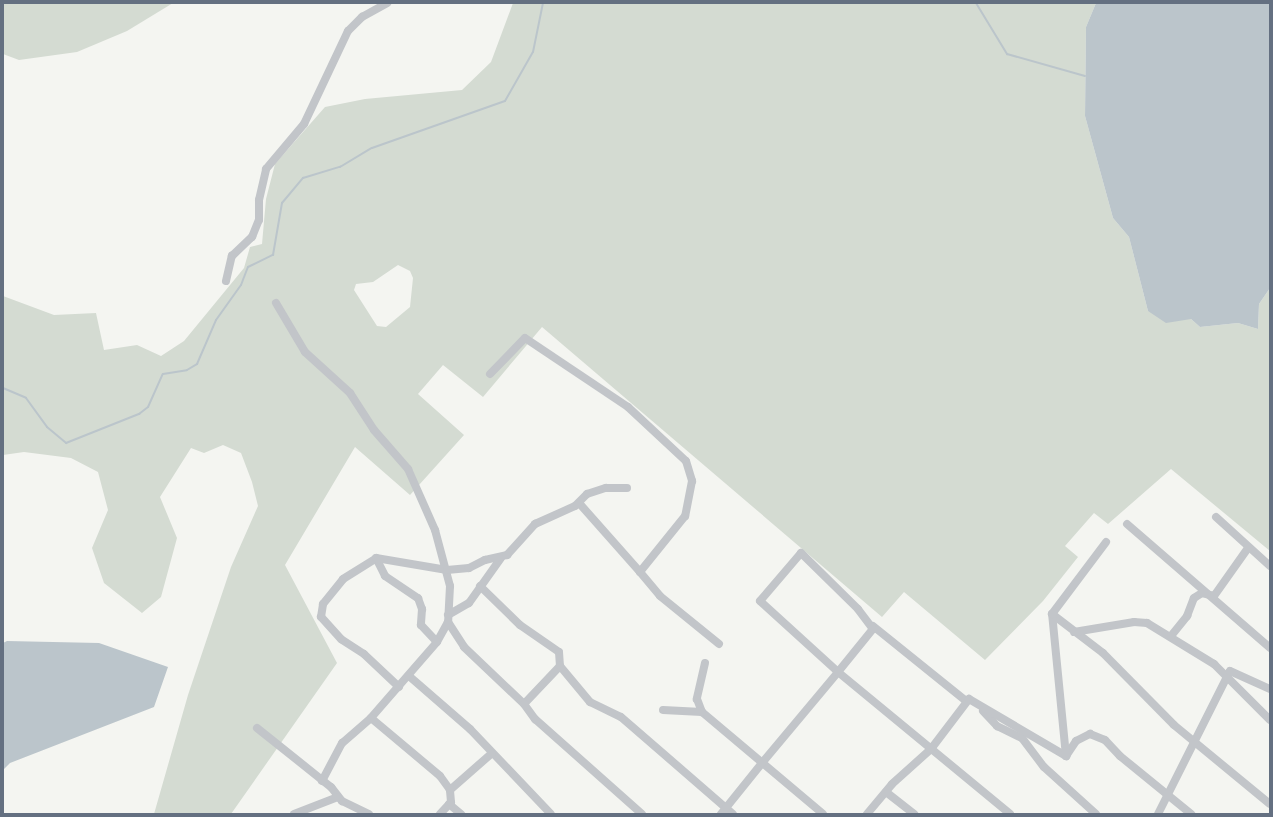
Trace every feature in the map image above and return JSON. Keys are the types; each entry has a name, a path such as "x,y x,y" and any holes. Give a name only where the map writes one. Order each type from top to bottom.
{"street":[{"path":"226,281 232,256 252,237 259,220 259,200 266,169 304,124 348,32 362,17 386,3"},
{"path":"276,303 305,352 350,393 374,430 408,469 422,495 447,570 450,586 448,619 438,642 371,718 342,743 322,781"},
{"path":"490,374 525,338 628,407 686,461 692,481 685,516 640,572"},
{"path":"448,619 469,603 501,558 542,519 579,502 596,490 627,488"},
{"path":"579,502 660,596 719,644"},
{"path":"1216,517 1248,548 1270,566"},
{"path":"1127,524 1214,596 1270,648"},
{"path":"1066,756 1052,614 1106,542"},
{"path":"1214,596 1248,548"},
{"path":"1010,814 838,672 760,601 801,553 873,626 967,700 997,726 1022,738 1044,767 1096,814"},
{"path":"376,558 385,576 418,598 422,609 421,625 438,642"},
{"path":"399,687 364,654 341,640 321,617 323,604 343,579 376,558 447,570 469,568 485,560 501,558"},
{"path":"480,586 520,625 555,646 560,666 590,702 621,717 723,811 733,814"},
{"path":"1171,636 1187,616 1194,598 1202,593 1214,596"},
{"path":"1052,614 1103,653 1174,725 1197,741 1270,804"},
{"path":"448,619 464,647 524,704 535,719 642,814"},
{"path":"1074,632 1142,622 1171,636 1214,664 1225,678 1270,720"},
{"path":"723,811 838,672 873,626"},
{"path":"705,663 696,699 702,712 823,814"},
{"path":"524,704 560,666"},
{"path":"1158,814 1166,793 1189,745 1197,741 1225,678 1230,671 1270,689"},
{"path":"409,676 470,729 491,754 551,814"},
{"path":"967,700 1066,756"},
{"path":"867,814 886,792 932,749 967,700"},
{"path":"663,710 702,712"},
{"path":"371,718 440,776 450,790 449,804 440,814"},
{"path":"257,728 322,781 338,798 369,814"},
{"path":"1066,756 1076,741 1090,734 1105,740 1120,756 1191,814"},
{"path":"450,790 491,754"},
{"path":"886,792 914,814"},
{"path":"294,814 338,798"},
{"path":"449,804 461,814"}],"shaded area":[{"path":"3,3 173,3 127,31 77,52 19,60 3,54"},
{"path":"513,3 1096,3 1086,27 1085,116 1113,218 1129,237 1148,311 1191,319 1200,327 1238,323 1258,329 1259,304 1270,288 1270,551 1171,469 1108,524 1094,513 1065,546 1078,557 1043,601 985,660 904,592 882,617 542,327 483,397 443,365 418,394 464,435 410,495 355,447 285,565 337,663 231,814 154,814 188,695 231,567 258,506 252,482 241,453 223,445 204,453 191,448 160,497 177,538 161,597 142,613 104,583 92,548 108,510 98,472 71,458 24,452 3,455 3,296 54,315 96,313 104,350 137,345 161,356 184,341 244,268 250,247 262,244 266,199 275,164 325,107 365,99 462,90 491,62","holes":["398,265 410,271 413,278 410,307 386,327 377,326 354,290 356,284 373,282"]},
{"path":"1096,3 1270,3 1270,288 1259,304 1258,329 1238,323 1200,327 1191,319 1166,323 1148,311 1129,237 1113,218 1085,116 1086,27"},
{"path":"7,641 99,643 168,667 154,707 10,763 3,770 3,643"}],"waterway":[{"path":"3,388 26,398 47,427 66,443 139,414 148,407 163,374 187,370 197,364 216,320 241,285 248,267 273,255 282,203 303,178 340,167 372,148 505,101 533,52 543,3"},
{"path":"976,3 1007,54 1085,76"}]}
